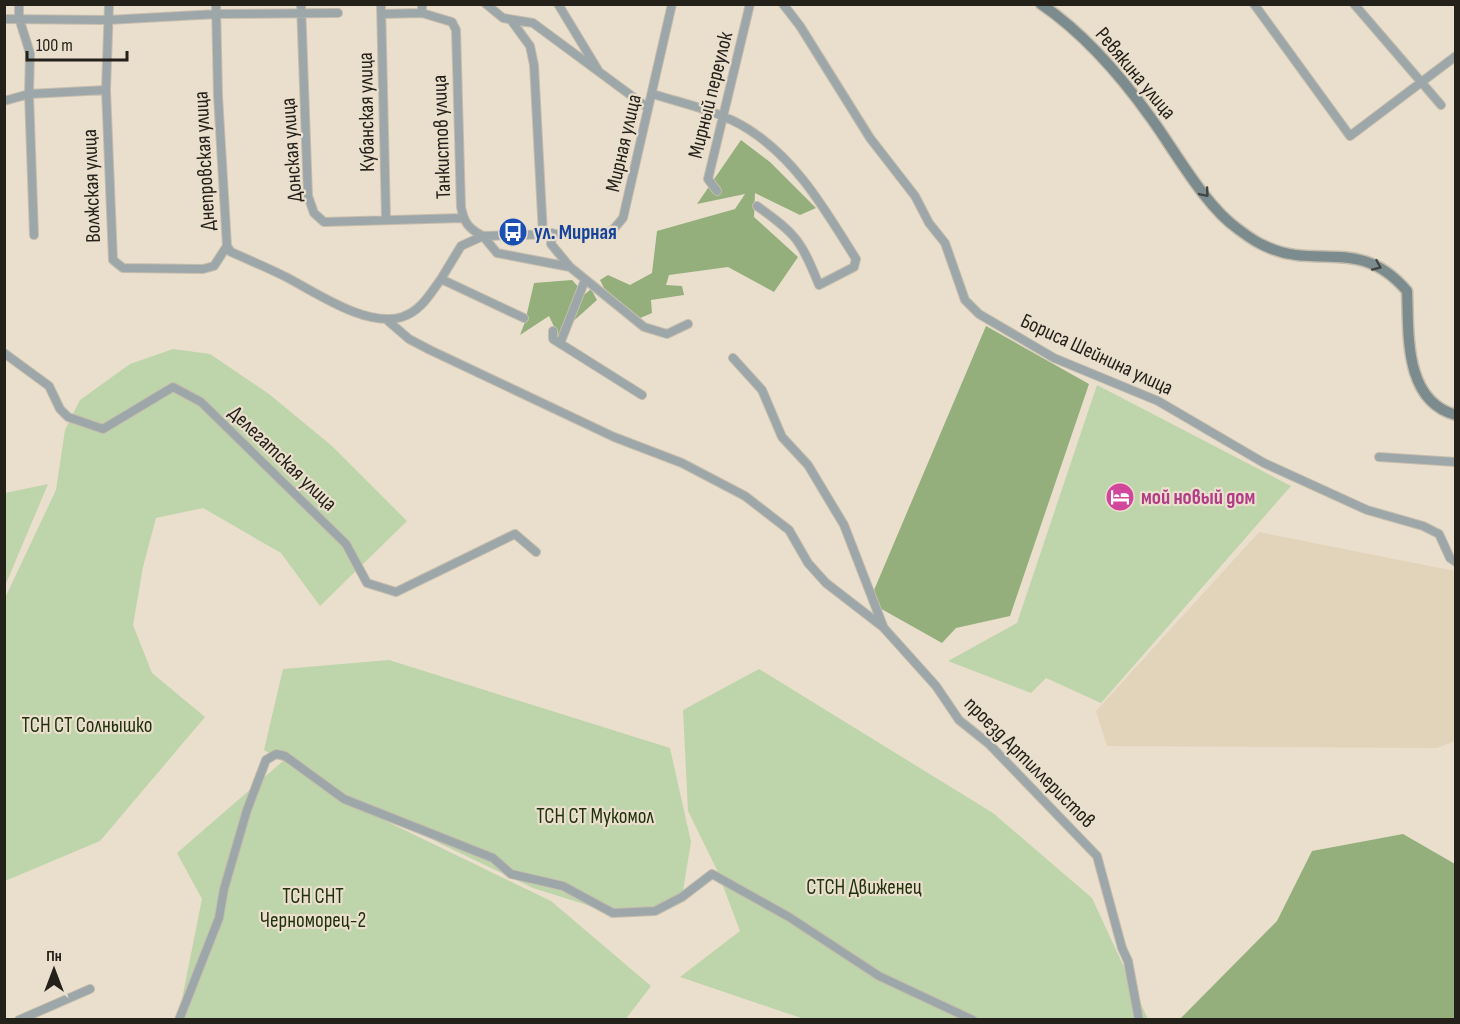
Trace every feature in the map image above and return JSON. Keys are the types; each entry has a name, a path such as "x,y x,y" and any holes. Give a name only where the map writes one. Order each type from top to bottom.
{"main road":[{"name":"Ревякина улица","path":"1041,4 1084,38 1117,74 1202,190 1235,227 1265,247 1368,262 1393,275 1407,291 1408,346 1416,378 1429,398 1455,415"}],"street":[{"path":"19,4 19,18 30,53 29,94 34,235"},
{"name":"Волжская улица","path":"108,4 106,90 113,260 123,268 203,269 214,266 227,246"},
{"name":"Днепровская улица","path":"216,4 218,96 227,246 231,252 340,305 363,315 387,320 410,339 430,350 614,437"},
{"name":"Кубанская улица","path":"381,4 386,219"},
{"path":"486,4 503,18 533,23 648,108"},
{"path":"558,4 600,74"},
{"name":"Мирная улица","path":"483,236 602,233 612,231 623,218 672,4"},
{"name":"Мирный переулок","path":"717,191 708,179 750,4"},
{"name":"Бориса Шейнина улица","path":"783,4 800,26 870,138 915,196 928,223 945,243 965,300 979,314 1054,358 1158,401 1264,463 1367,510 1423,526 1439,534 1450,558 1455,562"},
{"path":"1254,4 1350,136 1455,56"},
{"path":"1354,4 1441,105"},
{"path":"4,19 108,20 301,8 338,13"},
{"name":"Донская улица","path":"301,8 308,195 314,213 324,222 336,223 386,219 463,218"},
{"name":"Танкистов улица","path":"382,14 422,9 452,22 456,30 463,218 469,229 483,236 497,253 570,267"},
{"path":"511,20 530,46 534,65 547,233 551,244 570,267 644,327 667,334 688,324"},
{"path":"4,101 29,94 106,90"},
{"path":"653,94 723,117 747,128 781,153 798,170 856,259 854,267 819,285 805,251 792,231 757,206"},
{"path":"387,320 403,317 419,308 441,279 461,246 483,236"},
{"path":"441,279 524,318"},
{"path":"561,341 585,279"},
{"path":"553,331 553,339 561,341 642,395"},
{"name":"Делегатская улица","path":"4,353 49,386 60,409 68,417 88,426 103,429 173,387 201,402 346,544 366,583 396,592 516,534 536,552"},
{"path":"733,358 762,390 782,437 808,465 844,525 883,627"},
{"name":"проезд Артиллеристов","path":"614,437 682,463 745,496 789,530 808,563 826,583 883,627 936,686 959,720 989,744 1097,856 1122,948 1128,961 1139,1020"},
{"path":"1379,457 1455,462"},
{"path":"179,1020 219,918 224,890 247,810 266,760 276,754 285,756 344,799 493,858 511,874 562,886 613,914 654,911 682,897 712,874 789,917 879,976 973,1020"},
{"path":"19,1020 90,989"}],"shaded area":[{"path":"1259,532 1455,571 1455,741 1437,748 1107,746 1096,711"}],"green space":[{"path":"741,140 770,162 816,208 800,215 755,193 754,217 798,257 774,292 728,267 669,275 666,285 682,286 684,295 651,300 652,313 638,319 604,288 600,280 608,275 630,285 652,273 657,231 735,209 745,194 697,204"},
{"path":"572,280 585,294 591,289 597,300 558,335 549,316 520,335 534,283"},
{"path":"986,326 1089,384 1010,616 956,628 942,643 869,602"},
{"name":"ТСН СТ Солнышко","path":"173,349 210,354 269,394 332,446 407,521 320,606 281,553 203,508 156,518 143,567 133,625 152,673 205,717 100,841 5,881 4,600 56,490 65,430 80,400 130,364"},
{"path":"1097,385 1291,486 1101,703 1046,678 1031,693 948,661 1017,623"},
{"path":"48,484 5,586 5,493"},
{"path":"389,660 670,748 691,842 682,897 625,917 533,888 441,844 299,770 390,823 551,901 651,986 625,1020 178,1019 202,899 177,853 283,761 264,750 283,669"},
{"name":"СТСН Движенец","path":"759,669 993,813 1092,898 1148,1019 804,1019 680,977 740,931 717,870 688,811 683,710"},
{"path":"1403,834 1455,864 1455,1019 1180,1019 1277,921 1312,851"}],"place":[{"name":"ул. Мирная","path":"513,232"},
{"name":"мой новый дом","path":"1120,497"}],"park label":[{"name":"ТСН СТ Мукомол","path":"595,816"},
{"name":"ТСН СНТ Черноморец-2","path":"313,908"}]}
